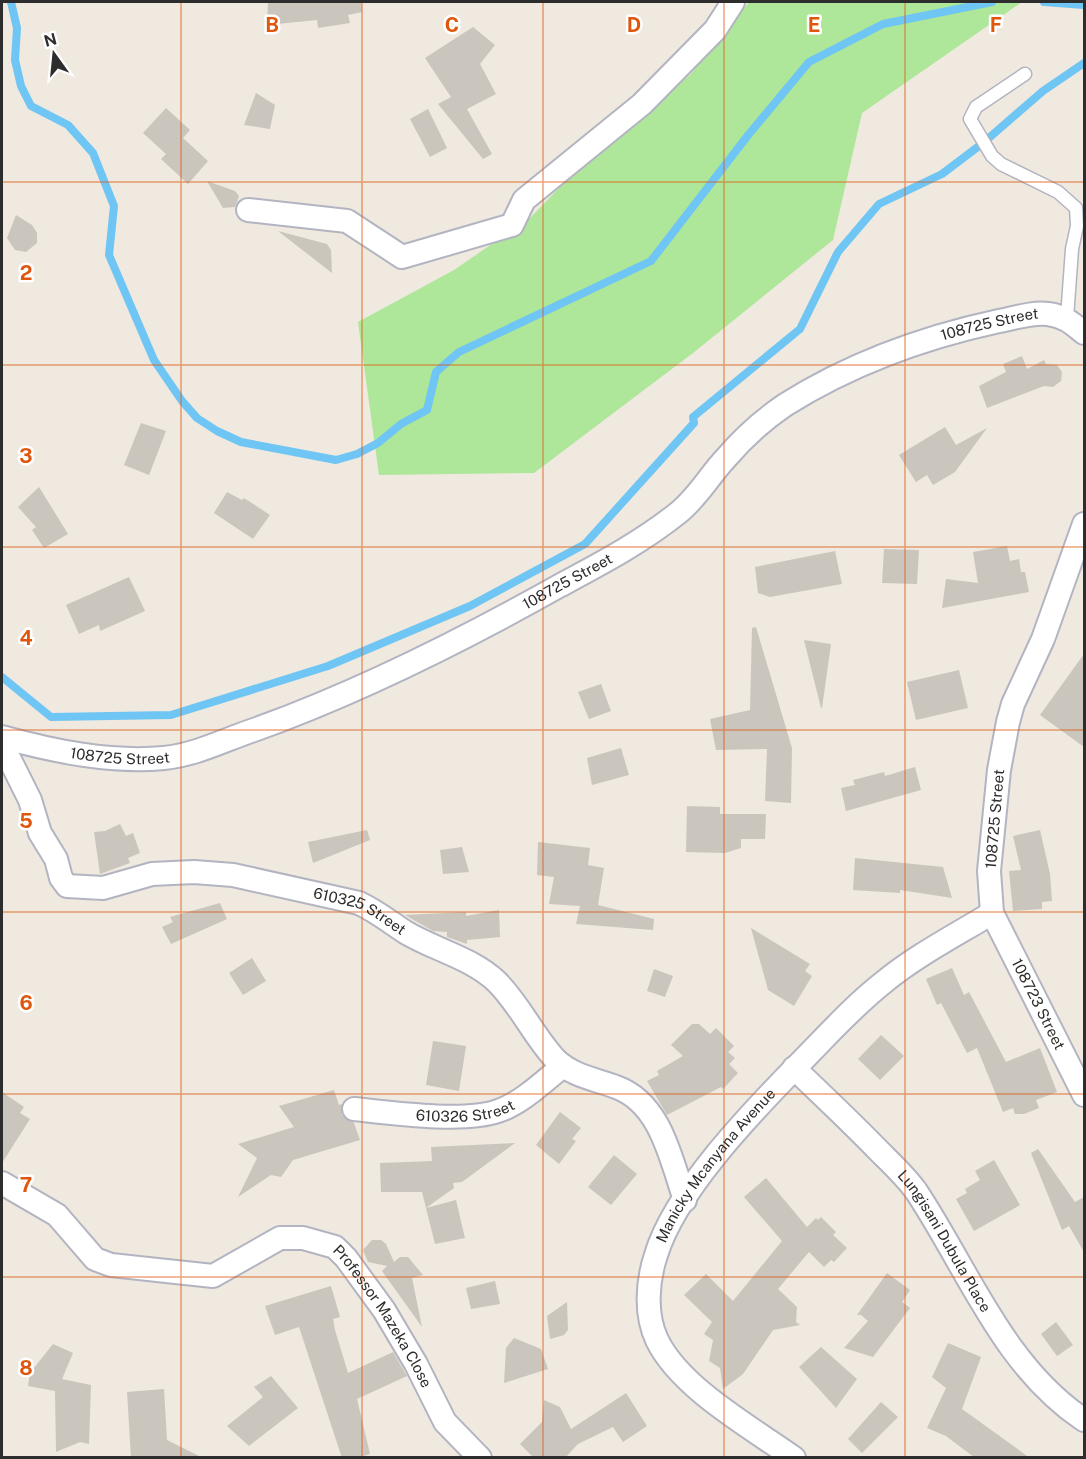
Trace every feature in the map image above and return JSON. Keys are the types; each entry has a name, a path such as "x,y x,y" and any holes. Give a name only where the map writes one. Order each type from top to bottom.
{"street":[{"path":"248,210 347,221 402,257 512,225 524,200 642,104 715,30 732,2"},
{"name":"108725 Street","path":"2,737 29,745 92,755 162,758 208,749 294,716 360,688 520,609 634,544 691,502 725,458 765,420 804,394 896,350 981,325 1045,314 1067,318"},
{"path":"1067,318 1084,333"},
{"name":"108725 Street","path":"992,913 991,846 1004,739 1013,704 1039,649 1084,524"},
{"name":"610325 Street","path":"2,744 30,800 40,833 56,859 61,878 67,886 103,888 152,874 194,872 233,875 359,903 406,932 489,975 517,1005 555,1059 563,1066 577,1075 619,1088 634,1096 646,1108 667,1142 685,1200"},
{"name":"Manicky Mcanyana Avenue","path":"794,1458 689,1381 657,1340 650,1315 650,1282 660,1245 685,1200 747,1117 794,1068 884,982 911,961 992,913"},
{"name":"108723 Street","path":"992,913 1084,1095"},
{"name":"610326 Street","path":"354,1109 434,1115 487,1114 514,1103 563,1066"},
{"name":"Lungisani Dubula Place","path":"794,1068 849,1120 914,1189 968,1282 1018,1354 1051,1394 1084,1420"},
{"name":"Professor Mazeka Close","path":"2,1183 57,1215 94,1260 111,1265 213,1276 280,1238 303,1238 335,1247 346,1258 400,1335 445,1422 480,1458"}],"lane":[{"path":"1025,74 976,107 970,119 972,126 993,156 1010,171 1067,197 1076,208 1077,226 1072,249 1067,318"}],"green space":[{"path":"749,2 1022,2 862,113 833,240 693,353 534,473 379,475 358,322 454,270 531,217 584,162 690,75"}],"building":[{"path":"268,2 361,2 362,12 348,15 350,23 318,28 317,20 267,25"},
{"path":"473,27 495,45 480,64 496,94 467,109 492,154 483,159 438,104 451,97 425,58"},
{"path":"256,93 275,105 270,129 244,125"},
{"path":"166,108 190,130 183,138 208,161 188,184 161,159 166,154 143,133"},
{"path":"428,109 447,148 430,157 410,119"},
{"path":"207,181 235,191 239,196 235,207 223,208"},
{"path":"16,215 32,225 37,233 37,243 26,252 15,250 7,238"},
{"path":"278,231 327,244 331,250 332,273"},
{"path":"1022,356 1027,369 1044,360 1046,364 1057,365 1062,372 1061,381 1053,387 1044,386 987,408 979,386 1006,372 1003,364"},
{"path":"141,423 166,431 149,475 124,465"},
{"path":"945,427 956,445 987,428 955,472 933,485 927,475 916,482 899,455"},
{"path":"39,487 68,534 44,548 32,530 36,527 18,507"},
{"path":"227,492 242,500 244,498 270,515 253,539 214,513"},
{"path":"1007,546 1010,561 1019,559 1021,572 1025,572 1029,592 942,608 946,579 978,583 973,552"},
{"path":"884,549 919,550 917,584 882,583"},
{"path":"835,551 842,584 770,597 758,593 755,567"},
{"path":"129,577 145,611 100,631 99,625 79,634 66,605"},
{"path":"756,627 792,748 791,803 765,801 767,749 716,750 710,719 750,710 752,628"},
{"path":"804,640 831,644 822,708 821,708"},
{"path":"1084,654 1084,747 1040,715"},
{"path":"959,670 968,708 916,720 907,682"},
{"path":"601,684 611,711 589,719 578,692"},
{"path":"621,748 629,775 592,785 587,758"},
{"path":"915,767 921,790 846,811 841,788 855,785 853,780 884,772 885,776"},
{"path":"687,806 720,807 720,814 766,814 765,839 741,839 741,848 725,853 686,852"},
{"path":"120,824 126,836 133,833 140,853 128,858 130,863 100,874 94,832 105,831"},
{"path":"367,830 370,840 313,863 308,842"},
{"path":"1040,830 1050,874 1052,901 1042,902 1042,909 1013,911 1009,871 1021,870 1013,836"},
{"path":"538,842 590,848 588,865 604,868 598,905 654,919 653,930 576,924 580,906 549,904 554,877 537,875"},
{"path":"462,847 469,872 443,874 440,850"},
{"path":"855,858 943,867 952,898 900,890 900,893 853,890"},
{"path":"220,903 227,919 171,944 162,927 173,922 170,917"},
{"path":"499,910 500,937 467,940 467,944 447,937 447,932 433,931 405,915 466,912 466,916"},
{"path":"751,928 810,964 805,971 812,976 794,1006 768,990"},
{"path":"252,958 266,981 243,995 229,973"},
{"path":"952,968 964,995 969,992 1006,1062 1040,1048 1057,1092 1036,1100 1039,1108 1024,1114 1015,1114 1013,1108 1003,1112 977,1048 967,1053 941,1003 937,1005 926,979"},
{"path":"654,969 673,976 665,997 647,991"},
{"path":"692,1024 699,1024 710,1034 716,1028 734,1046 728,1052 735,1058 729,1064 738,1073 723,1089 721,1087 667,1115 647,1081 659,1075 657,1071 683,1056 671,1045"},
{"path":"881,1035 904,1056 880,1080 858,1059"},
{"path":"433,1041 466,1046 459,1091 426,1085"},
{"path":"334,1090 339,1105 342,1104 342,1115 354,1123 360,1140 293,1160 281,1177 271,1175 238,1197 257,1158 238,1144 294,1127 279,1106"},
{"path":"2,1092 24,1107 20,1113 30,1119 2,1163"},
{"path":"560,1112 581,1128 572,1139 576,1141 559,1164 536,1145"},
{"path":"515,1143 462,1182 453,1183 454,1188 426,1208 422,1192 381,1192 380,1163 432,1161 431,1147"},
{"path":"1038,1149 1075,1202 1084,1197 1084,1252 1069,1226 1062,1230 1031,1153"},
{"path":"614,1155 637,1174 611,1205 588,1187"},
{"path":"994,1160 1020,1205 974,1231 956,1199 967,1193 965,1189 980,1180 975,1171"},
{"path":"766,1178 807,1227 816,1218 818,1220 821,1217 836,1232 833,1235 847,1248 834,1262 831,1260 824,1267 809,1252 778,1289 797,1307 796,1322 800,1325 773,1330 743,1374 723,1389 720,1368 709,1361 713,1340 704,1334 712,1322 684,1295 706,1274 733,1301 782,1241 744,1197"},
{"path":"456,1200 465,1238 435,1244 426,1208"},
{"path":"372,1240 381,1240 386,1244 394,1262 400,1257 408,1257 423,1275 412,1278 422,1327 382,1271 387,1266 368,1262 363,1250"},
{"path":"887,1273 910,1290 902,1302 910,1308 873,1357 844,1348 868,1321 861,1315 857,1315"},
{"path":"495,1281 500,1304 471,1309 466,1288"},
{"path":"331,1286 340,1317 333,1319 335,1330 348,1373 393,1352 407,1376 357,1399 370,1454 357,1458 342,1458 299,1327 275,1335 265,1306"},
{"path":"567,1302 568,1330 564,1335 550,1339 547,1316"},
{"path":"1056,1322 1073,1345 1057,1356 1041,1334"},
{"path":"514,1338 541,1349 548,1369 504,1383 506,1348"},
{"path":"948,1343 981,1357 962,1409 1030,1458 975,1458 946,1436 927,1428 946,1388 932,1377"},
{"path":"53,1344 73,1353 62,1379 91,1385 89,1444 80,1442 56,1452 55,1391 28,1386 30,1373"},
{"path":"821,1347 857,1379 836,1408 799,1367"},
{"path":"271,1376 298,1408 249,1446 227,1426 263,1397 254,1387"},
{"path":"164,1389 167,1440 203,1458 131,1458 127,1392"},
{"path":"626,1393 647,1426 623,1442 613,1427 578,1444 565,1458 534,1458 520,1444 542,1422 544,1400 560,1407 571,1429"},
{"path":"881,1402 898,1417 862,1453 848,1439"}],"waterway":[{"path":"11,2 17,28 15,60 21,86 31,106 68,125 93,153 114,206 109,255 154,360 182,401 197,418 217,431 241,442 336,460 357,454 378,443 401,424 427,410 436,372 459,352 651,261 749,134 809,62 883,24 992,2"},
{"path":"1044,2 1084,5"},
{"path":"2,677 51,717 171,715 328,666 470,606 585,544 694,423 693,417 800,329 838,252 879,204 942,174 983,143 1043,91 1084,63"}]}
